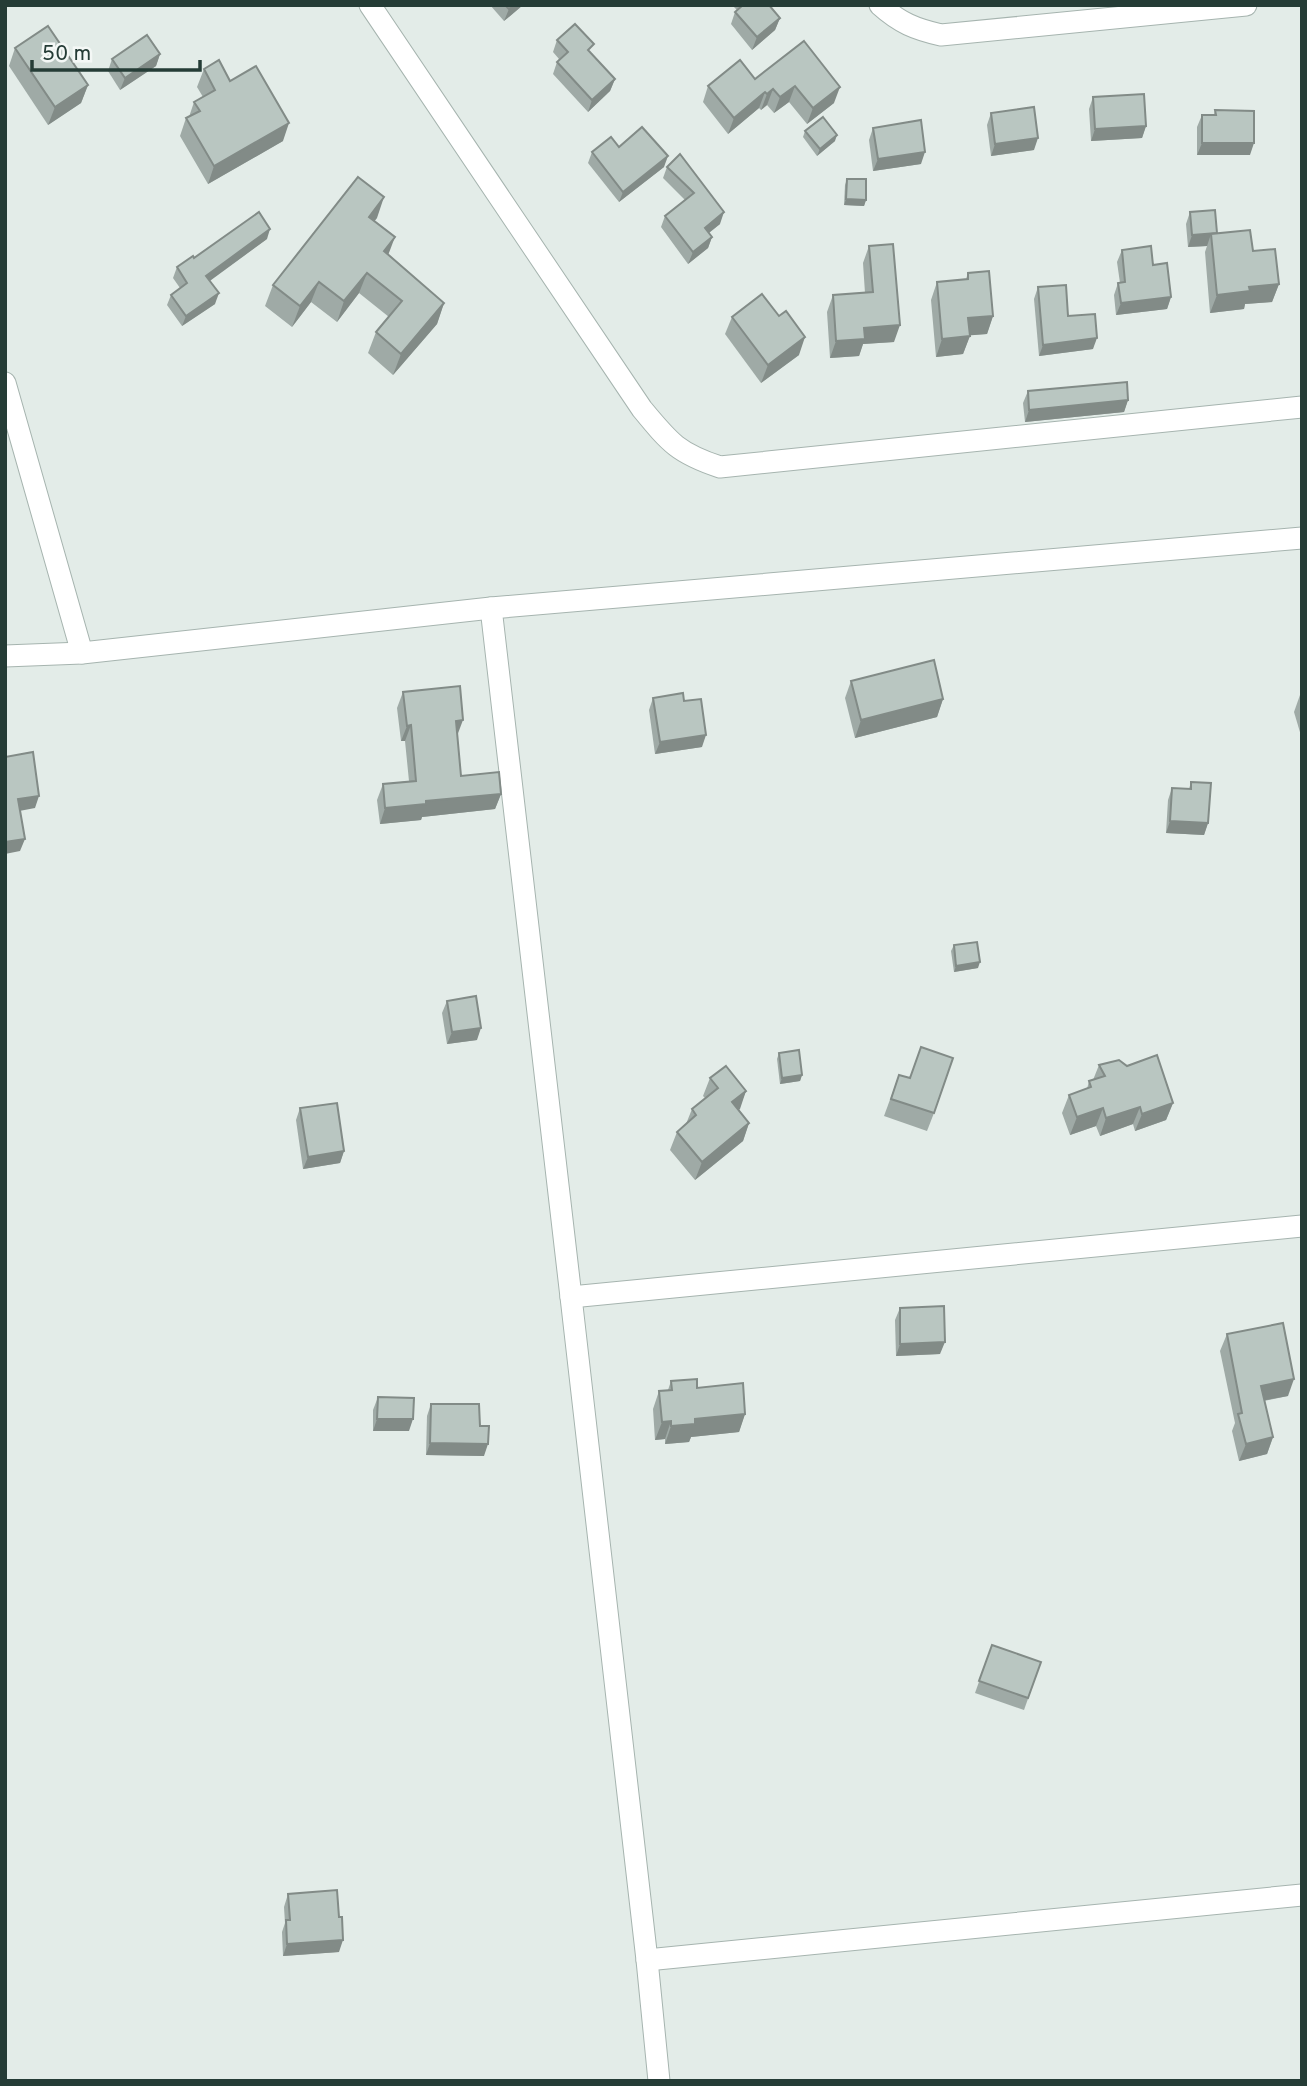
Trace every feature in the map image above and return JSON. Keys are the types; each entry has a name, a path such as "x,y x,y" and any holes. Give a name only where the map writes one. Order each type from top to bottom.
{"street":[{"path":"370,5 642,409 667,439 691,457 720,467 1302,407"},
{"path":"880,5 892,16 915,29 940,35 1246,5"},
{"path":"5,383 82,653"},
{"path":"5,656 82,653 491,608 1302,538"},
{"path":"491,608 659,2081"},
{"path":"571,1297 1302,1226"},
{"path":"647,1960 1302,1895"}],"building":[{"path":"743,5 769,5 780,18 757,37 735,12"},
{"path":"575,24 594,44 588,50 615,79 592,100 557,62 568,52 557,40"},
{"path":"48,26 88,85 55,107 15,48"},
{"path":"147,35 160,54 125,78 112,59"},
{"path":"804,41 840,87 813,108 795,86 780,97 773,89 767,94 765,92 734,118 708,86 740,60 755,79"},
{"path":"219,60 230,81 256,66 289,123 214,166 186,118 200,111 194,102 215,90 204,69"},
{"path":"1144,94 1146,126 1095,129 1093,97"},
{"path":"1034,107 1038,138 995,144 991,113"},
{"path":"1215,110 1254,111 1254,143 1202,143 1202,115 1216,115"},
{"path":"823,117 837,135 820,149 805,131"},
{"path":"921,120 925,152 878,159 873,128"},
{"path":"642,127 668,156 623,192 592,152 611,137 619,147"},
{"path":"680,154 724,212 705,228 712,237 693,252 665,216 694,193 667,167"},
{"path":"358,177 384,197 369,217 395,237 384,251 444,303 401,354 376,332 402,301 367,273 344,301 319,282 300,306 273,285"},
{"path":"847,179 866,179 866,200 846,199"},
{"path":"1215,210 1217,233 1192,235 1190,212"},
{"path":"259,212 270,229 206,276 219,293 186,316 171,295 187,283 177,267"},
{"path":"1250,230 1253,251 1275,249 1279,284 1249,287 1250,291 1217,295 1211,234"},
{"path":"893,244 900,325 864,328 865,339 836,341 833,295 873,292 869,246"},
{"path":"1151,246 1153,265 1167,263 1171,297 1121,303 1118,283 1125,282 1122,250"},
{"path":"989,271 993,316 968,318 970,336 942,339 937,282 968,279 968,273"},
{"path":"1066,285 1068,316 1095,314 1097,338 1043,345 1038,287"},
{"path":"762,294 779,316 786,311 805,337 768,365 732,317"},
{"path":"1127,382 1128,400 1029,410 1028,391"},
{"path":"934,660 943,699 861,720 851,681"},
{"path":"460,686 463,720 456,721 461,776 499,772 501,794 385,808 383,784 416,781 411,725 407,726 403,692"},
{"path":"683,693 684,701 701,699 706,735 660,742 653,698"},
{"path":"33,752 39,796 18,799 25,839 5,842 5,757"},
{"path":"1191,782 1211,783 1208,823 1170,821 1172,788 1191,789"},
{"path":"977,942 980,962 956,966 954,945"},
{"path":"476,996 481,1028 452,1032 447,1001"},
{"path":"921,1047 953,1058 934,1113 891,1099 899,1075 910,1078"},
{"path":"799,1050 802,1075 782,1078 779,1053"},
{"path":"1157,1055 1173,1103 1142,1114 1140,1107 1106,1118 1103,1108 1077,1117 1069,1095 1091,1087 1089,1081 1105,1076 1099,1065 1119,1060 1127,1066"},
{"path":"726,1066 746,1091 732,1102 749,1123 702,1162 677,1132 696,1115 692,1109 718,1088 710,1078"},
{"path":"337,1103 344,1151 308,1157 300,1108"},
{"path":"944,1306 945,1342 900,1344 900,1308"},
{"path":"1283,1323 1294,1379 1261,1386 1273,1437 1246,1444 1238,1414 1242,1413 1227,1334"},
{"path":"697,1379 697,1388 743,1383 745,1414 695,1419 695,1424 671,1426 671,1421 662,1422 659,1391 672,1390 671,1381"},
{"path":"378,1397 414,1398 413,1419 377,1419"},
{"path":"431,1404 479,1404 480,1426 489,1426 488,1444 430,1443"},
{"path":"992,1645 1041,1662 1028,1698 979,1681"},
{"path":"337,1890 343,1940 287,1944 286,1920 290,1920 288,1894"}]}
